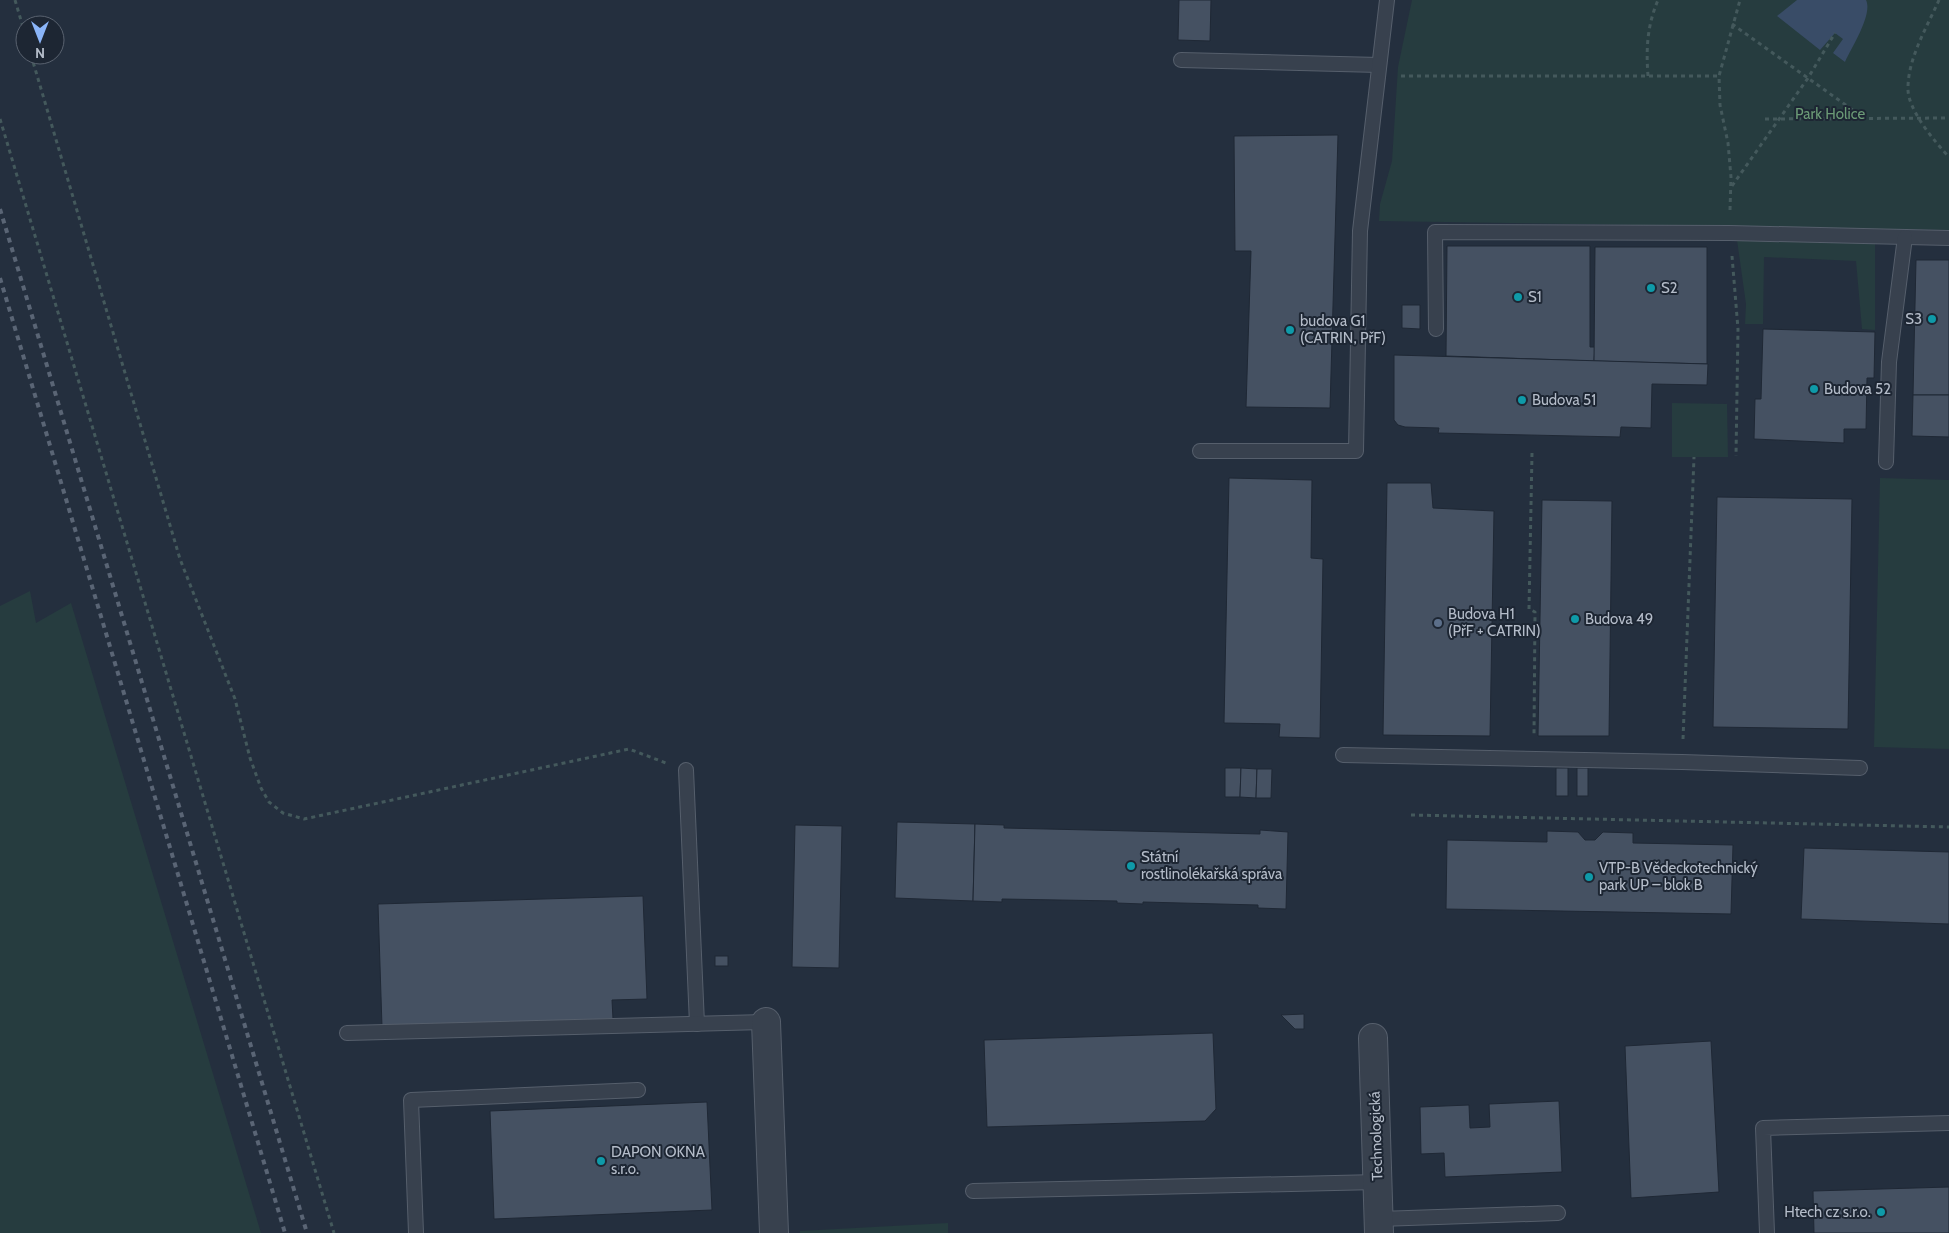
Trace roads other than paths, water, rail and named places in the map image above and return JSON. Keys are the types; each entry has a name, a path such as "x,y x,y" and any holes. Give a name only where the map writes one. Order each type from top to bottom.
{"street":[{"path":"766,1022 774,1233"},
{"name":"Technologická","path":"1373,1038 1379,1226"}],"lane":[{"path":"1200,451 1356,451 1360,231 1387,0"},
{"path":"1181,60 1379,70"},
{"path":"1436,329 1435,232 1730,233 1949,238"},
{"path":"1886,462 1889,362 1905,237"},
{"path":"1343,755 1682,762 1860,768"},
{"path":"686,770 697,1024"},
{"path":"347,1033 766,1022"},
{"path":"416,1233 411,1100 638,1090"},
{"path":"1767,1233 1764,1128 1949,1123"},
{"path":"973,1191 1378,1182"},
{"path":"1379,1226 1558,1213"}],"water":[{"path":"1797,0 1866,0 1867,13 1864,22 1845,62 1833,53 1843,39 1835,33 1820,50 1777,16"}],"railway":[{"path":"0,209 307,1233"},
{"path":"0,278 285,1233"}],"place":[{"name":"S2","path":"1651,288"},
{"name":"S1","path":"1518,297"},
{"name":"S3","path":"1932,319"},
{"name":"budova G1 (CATRIN, PřF)","path":"1290,330"},
{"name":"Budova 52","path":"1814,389"},
{"name":"Budova 51","path":"1522,400"},
{"name":"Budova 49","path":"1575,619"},
{"name":"Budova H1 (PřF + CATRIN)","path":"1438,623"},
{"name":"Státní rostlinolékařská správa","path":"1131,866"},
{"name":"VTP-B Vědeckotechnický park UP – blok B","path":"1589,877"},
{"name":"DAPON OKNA s.r.o.","path":"601,1161"},
{"name":"Htech cz s.r.o.","path":"1881,1212"}],"park label":[{"name":"Park Holice","path":"1830,114"}]}
